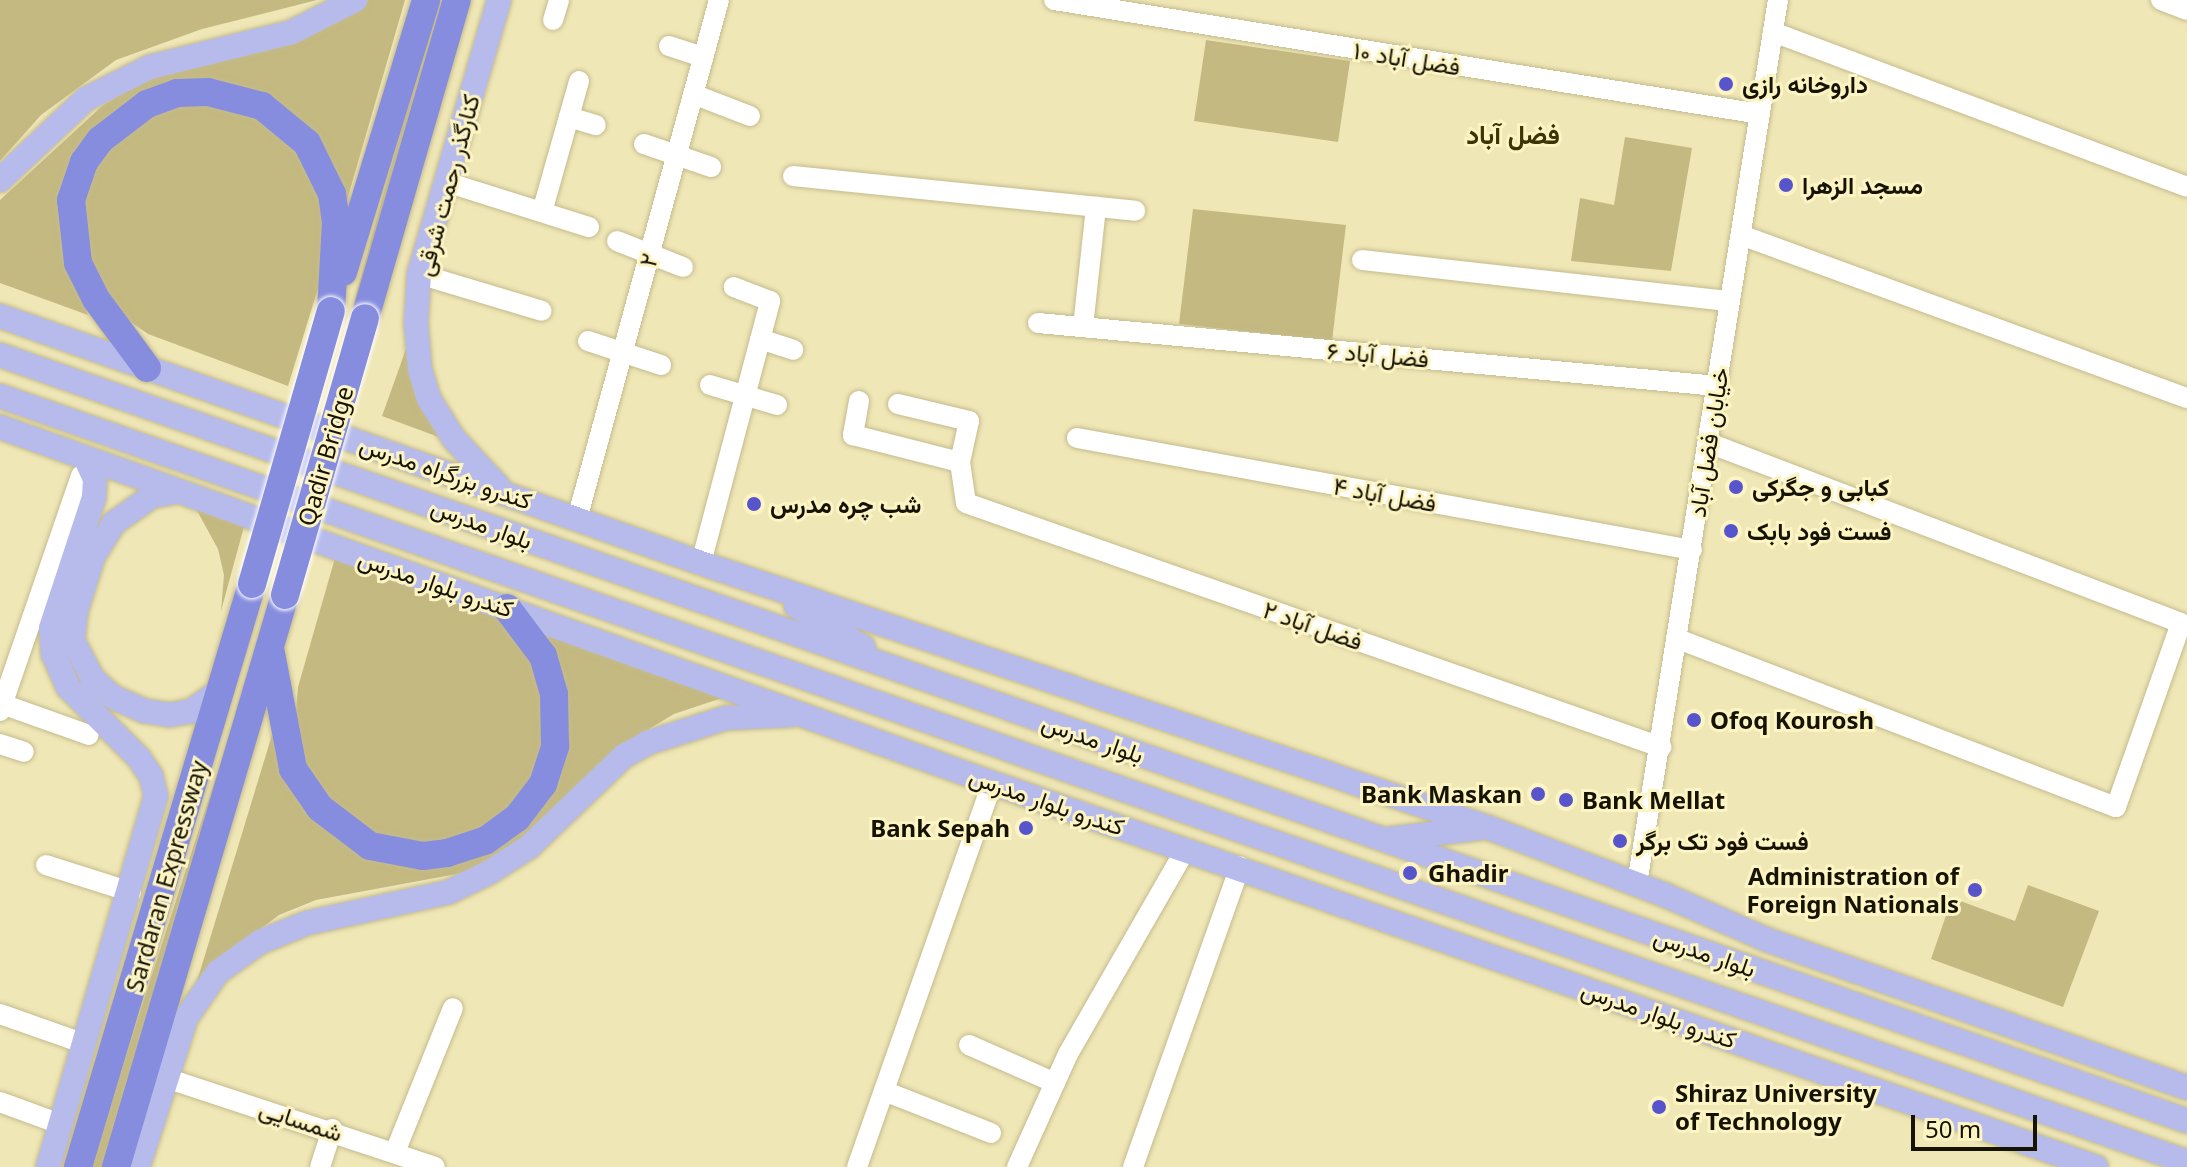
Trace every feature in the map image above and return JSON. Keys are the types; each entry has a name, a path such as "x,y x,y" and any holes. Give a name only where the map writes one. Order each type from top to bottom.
{"highway":[{"path":"331,311 426,0"},
{"name":"Qadir Bridge","path":"285,595 457,0"},
{"path":"147,368 96,299 78,263 71,200 84,162 100,140 147,104 177,93 208,92 262,106 307,143 322,166 334,208 331,311"},
{"name":"Qadir Bridge","path":"252,584 331,311"},
{"name":"Sardaran Expressway","path":"78,1167 252,584"},
{"name":"Sardaran Expressway","path":"116,1167 285,595"},
{"path":"270,648 293,769 320,808 370,846 423,856 447,853 485,841 517,818 543,784 555,746 554,694 543,656 507,608"}],"main road":[{"path":"0,180 41,137 98,94 150,67 292,32 355,0"},
{"name":"کنارگذر رحمت شرقی","path":"499,0 419,274 418,350 429,399 454,439 502,490"},
{"name":"کندرو بزرگراه مدرس","path":"0,316 502,490 756,582"},
{"name":"بلوار مدرس","path":"0,355 2187,1121"},
{"name":"بلوار مدرس","path":"0,396 2184,1162"},
{"path":"0,407 80,463 95,479 94,497 51,628 53,654 68,687 151,776 152,820 48,1167"},
{"name":"کندرو بلوار مدرس","path":"0,427 80,463 176,492 992,783 2096,1167"},
{"path":"176,492 152,496 114,523 93,557 76,611 73,641 93,679 113,697 145,711 169,715 191,711 221,690"},
{"path":"756,582 904,672"},
{"path":"756,582 1487,827 1637,884 1765,939 2187,1087"},
{"path":"963,733 976,697"},
{"path":"138,1167 186,1018 218,972 260,942 307,923 449,892 490,872 529,847 624,756 647,743 726,718 804,715"},
{"path":"1383,840 1487,827"},
{"path":"1322,896 1332,863"},
{"path":"1765,939 1800,983"},
{"path":"1709,1032 1723,999"}],"street":[{"name":"۲","path":"577,519 719,0"},
{"name":"فضل آباد ۱۰","path":"1054,0 1103,4 1760,114"},
{"name":"خیابان فضل آباد","path":"1637,884 1778,0"},
{"path":"2161,0 2187,10"},
{"path":"1773,32 2187,187"},
{"path":"669,46 703,57"},
{"path":"542,212 579,81"},
{"path":"693,94 750,116"},
{"path":"569,117 596,125"},
{"path":"644,144 711,167"},
{"path":"793,176 1135,211"},
{"path":"446,182 589,227"},
{"path":"1083,327 1096,207"},
{"path":"1741,235 2187,398"},
{"path":"617,241 683,267"},
{"path":"1362,260 1729,301"},
{"path":"419,274 542,311"},
{"path":"701,563 770,301 734,287"},
{"name":"فضل آباد ۶","path":"1038,323 1717,386"},
{"path":"760,339 793,350"},
{"path":"588,341 661,365"},
{"path":"710,385 777,405"},
{"path":"859,401 853,435 960,462 969,421 898,404"},
{"name":"فضل آباد ۴","path":"1077,438 1692,550"},
{"path":"1678,639 2116,807 2181,623 1709,443"},
{"name":"فضل آباد ۲","path":"960,462 966,503 1661,747"},
{"path":"80,463 1,708 89,735"},
{"path":"0,744 24,752"},
{"path":"857,1167 992,783"},
{"path":"1017,1167 1055,1083 1186,849"},
{"path":"46,865 131,892"},
{"path":"1133,1167 1240,867"},
{"path":"400,1158 453,1008"},
{"path":"0,1014 85,1044"},
{"path":"969,1045 1055,1083"},
{"name":"شمسایی","path":"166,1078 332,1129 400,1158 435,1167"},
{"path":"884,1091 991,1133"},
{"path":"0,1102 60,1124"},
{"path":"320,1167 332,1129"}],"shaded area":[{"path":"0,0 317,0 202,29 116,60 41,115 0,161"},
{"path":"369,0 405,0 343,214 335,167 322,148 232,85 93,132 71,271 88,315 0,283 0,200 102,106 142,82"},
{"path":"437,0 447,0 350,345 343,342"},
{"path":"1206,40 1350,61 1338,142 1194,121"},
{"path":"193,104 232,107 271,126 309,165 325,218 320,282 288,386 148,334 128,320 90,268 82,203 96,163 136,123 171,107"},
{"path":"1625,137 1692,148 1671,271 1571,261 1580,198 1614,205"},
{"path":"1193,209 1346,225 1332,341 1179,324"},
{"path":"410,338 415,396 444,439 382,416"},
{"path":"195,507 245,523 221,611 224,575 218,549"},
{"path":"337,551 502,619 540,676 546,734 530,783 505,812 470,835 430,844 392,841 349,821 304,768 295,723 298,687"},
{"path":"276,591 104,1167 92,1167 130,1043"},
{"path":"540,626 731,695 674,714 639,735 515,845 462,873 316,900 279,915 231,951 191,1001 275,725 342,840 480,852 568,730 565,679"},
{"path":"2028,885 2099,911 2063,1007 1931,959 1952,898 2015,921"}],"place":[{"name":"داروخانه رازی","path":"1726,84"},
{"name":"مسجد الزهرا","path":"1786,185"},
{"name":"کبابی و جگرکی","path":"1736,487"},
{"name":"شب چره مدرس","path":"754,504"},
{"name":"فست فود بابک","path":"1731,531"},
{"name":"Ofoq Kourosh","path":"1694,720"},
{"name":"Bank Maskan","path":"1538,794"},
{"name":"Bank Mellat","path":"1566,800"},
{"name":"Bank Sepah","path":"1026,828"},
{"name":"فست فود تک برگر","path":"1620,841"},
{"name":"Ghadir","path":"1410,873"},
{"name":"Administration of Foreign Nationals","path":"1975,890"},
{"name":"Shiraz University of Technology","path":"1659,1107"}],"district":[{"name":"فضل آباد","path":"1513,135"}]}
